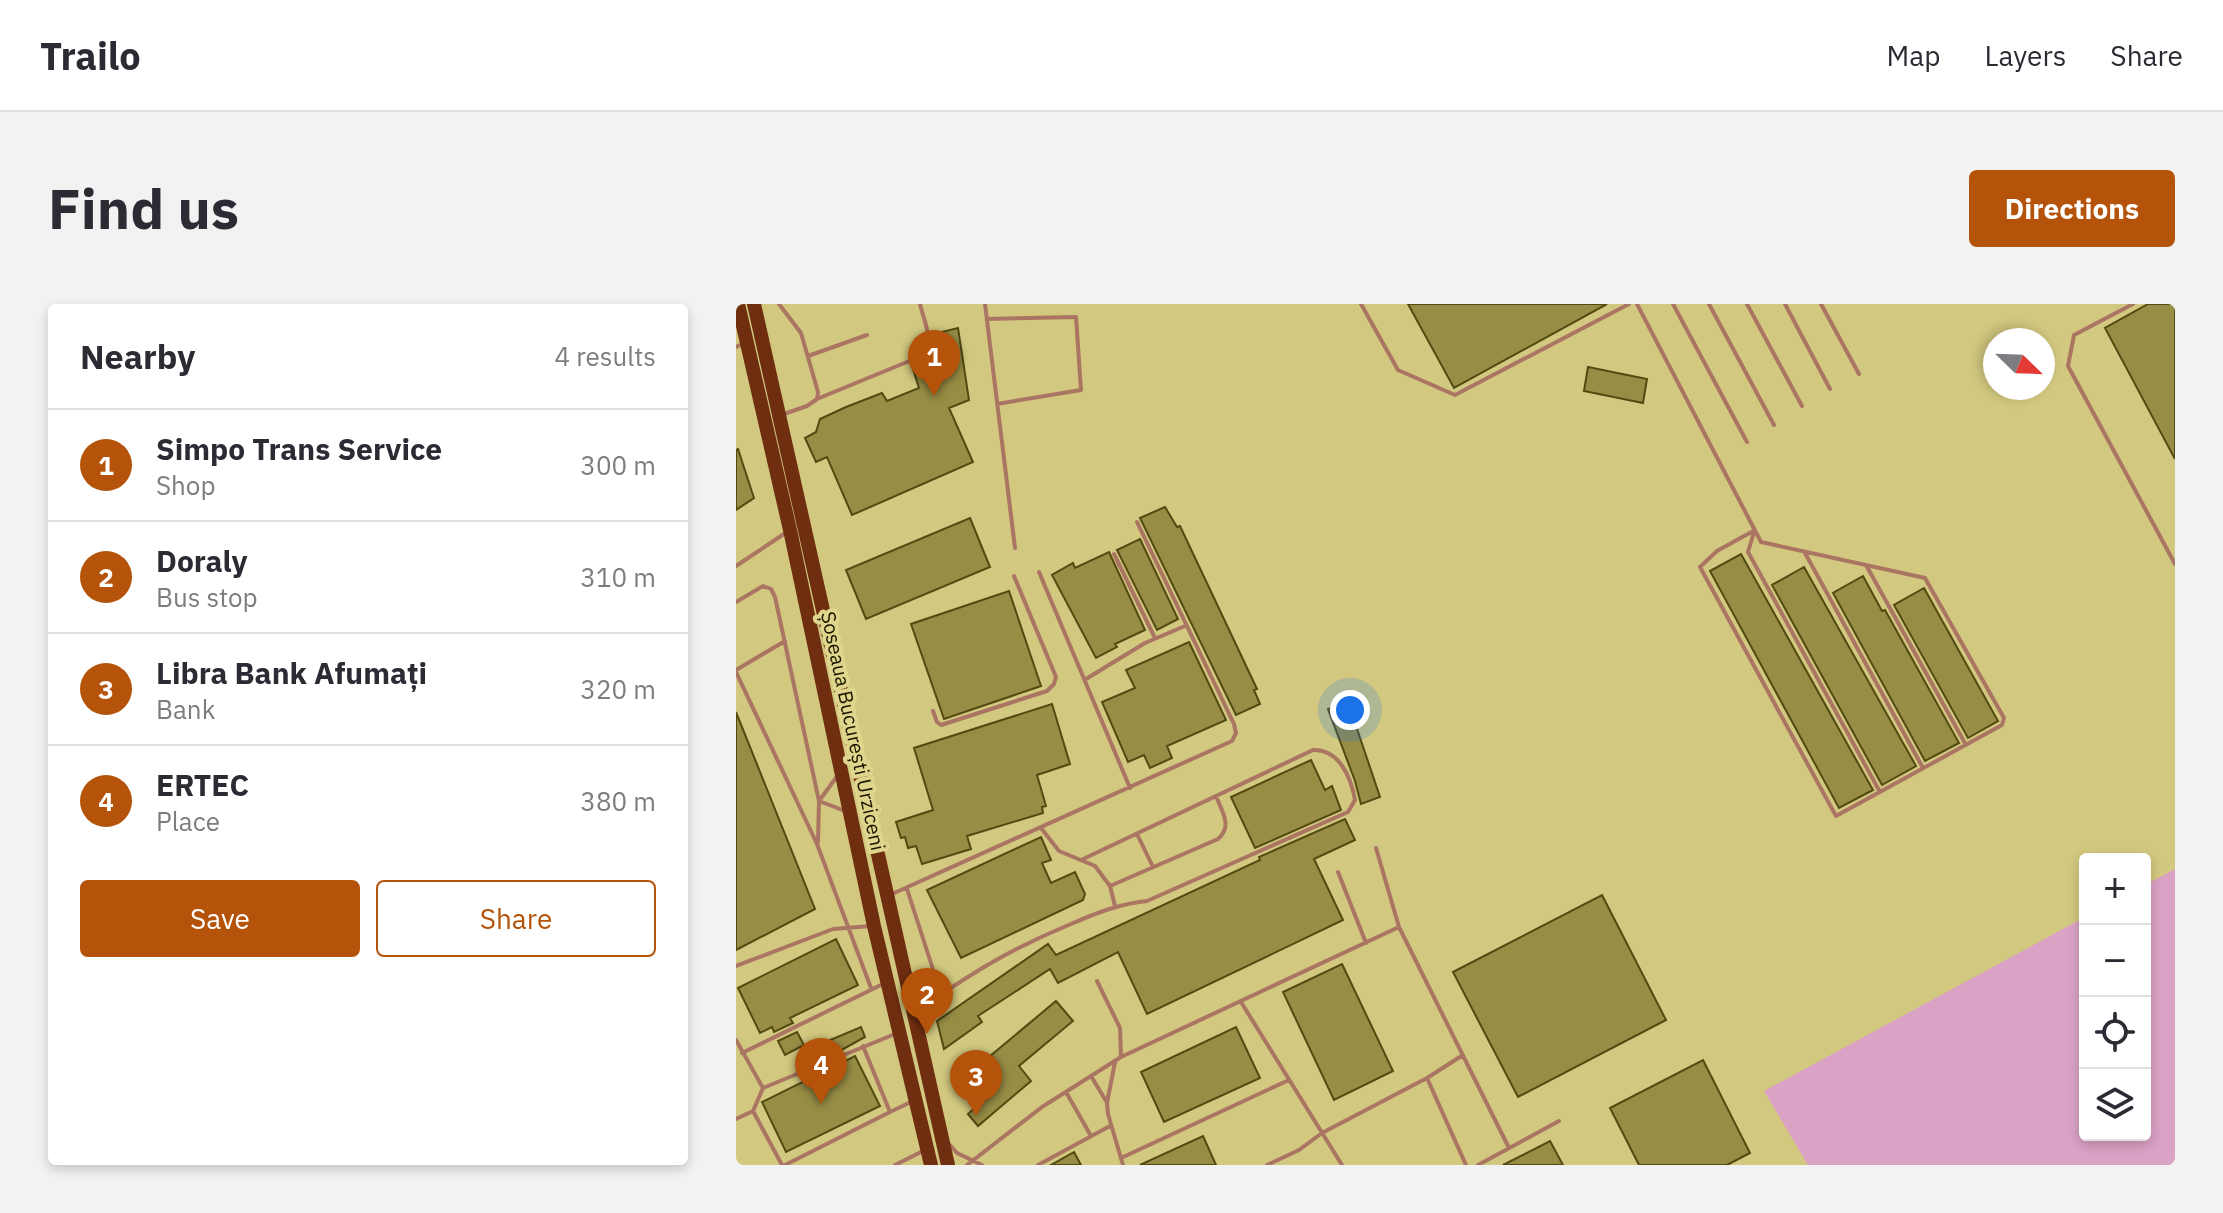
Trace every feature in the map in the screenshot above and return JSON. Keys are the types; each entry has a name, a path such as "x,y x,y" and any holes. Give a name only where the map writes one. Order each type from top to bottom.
{"highway":[{"name":"Șoseaua București Urziceni","path":"738,304 742,345 790,530 874,926 931,1165"},
{"name":"Șoseaua București Urziceni","path":"754,304 948,1165"}],"lane":[{"path":"779,304 801,333 818,392 817,399"},
{"path":"778,416 924,355 929,348 929,337 920,304"},
{"path":"985,304 1015,548"},
{"path":"1361,304 1398,370 1455,395 1629,304"},
{"path":"1637,304 1755,530 1761,542 1925,578 2004,718 2002,725 1836,816 1700,567 1717,551 1755,530"},
{"path":"1673,304 1747,442"},
{"path":"1709,304 1774,425"},
{"path":"1747,304 1802,406"},
{"path":"1785,304 1830,389"},
{"path":"1821,304 1859,374"},
{"path":"2133,304 2074,335 2068,366 2175,564"},
{"path":"987,319 1076,317 1081,390 997,404"},
{"path":"808,356 867,335"},
{"path":"886,897 1232,741 1236,733 1137,522"},
{"path":"736,566 790,530"},
{"path":"1755,530 1748,552 1880,792"},
{"path":"1805,551 1923,768"},
{"path":"1114,554 1156,639"},
{"path":"1866,565 1966,745"},
{"path":"1039,572 1130,788"},
{"path":"933,711 941,725 1047,691 1054,684 1056,677 1014,576"},
{"path":"736,602 763,586 771,589 819,801 817,844"},
{"path":"1086,679 1185,626"},
{"path":"785,641 736,671 817,844 871,988"},
{"path":"914,1014 976,970 1030,941 1115,906 1147,901 1176,889 1348,812 1355,800 1340,762 1328,751 1313,750 1081,860"},
{"path":"819,801 842,770"},
{"path":"1110,886 1218,839 1225,833 1227,824 1216,796"},
{"path":"819,801 851,813"},
{"path":"1041,828 1059,851 1095,866 1110,886 1115,906"},
{"path":"1137,834 1153,867"},
{"path":"1376,848 1399,927 1509,1148"},
{"path":"1338,872 1366,943"},
{"path":"907,889 941,994"},
{"path":"736,966 833,929 874,926"},
{"path":"967,1165 1066,1092 1121,1057 1399,927"},
{"path":"1097,981 1120,1028 1121,1057"},
{"path":"742,1053 887,982"},
{"path":"1241,1002 1342,1165"},
{"path":"736,1119 753,1111 763,1088 900,1032"},
{"path":"736,1040 763,1088"},
{"path":"863,1046 890,1112"},
{"path":"1267,1165 1299,1150 1322,1133 1427,1078 1463,1055"},
{"path":"1115,1061 1107,1103 1110,1126 1123,1165"},
{"path":"1091,1076 1107,1103"},
{"path":"1427,1078 1466,1165"},
{"path":"1121,1158 1289,1080"},
{"path":"1066,1092 1091,1136"},
{"path":"753,1111 784,1165 916,1099"},
{"path":"1478,1165 1559,1121"},
{"path":"1038,1165 1110,1126"},
{"path":"942,1136 957,1153 982,1165"},
{"path":"895,1165 928,1148"}],"shaded area":[{"path":"2175,869 2175,1165 1808,1165 1764,1091 2079,920 2079,1141 2151,1141 2151,882"}],"building":[{"path":"1408,304 1607,304 1454,388"},
{"path":"2148,304 2175,304 2175,459 2105,328"},
{"path":"958,328 969,400 949,408 973,462 852,515 827,457 816,462 805,438 816,432 820,419 846,407 882,393 887,401 919,388 912,366 938,355 934,334"},
{"path":"1588,367 1647,379 1643,403 1584,391"},
{"path":"736,450 754,498 736,510"},
{"path":"1165,507 1177,527 1180,526 1257,689 1254,690 1260,704 1236,715 1140,518"},
{"path":"970,518 990,567 866,619 846,570"},
{"path":"1140,539 1178,619 1157,630 1117,550"},
{"path":"1109,552 1145,630 1115,644 1117,647 1096,658 1052,575 1073,563 1075,568"},
{"path":"1741,554 1873,790 1839,808 1710,571"},
{"path":"1804,567 1916,766 1882,785 1772,585"},
{"path":"1863,576 1959,743 1925,761 1833,593"},
{"path":"1924,588 1998,721 1968,738 1894,605"},
{"path":"1009,591 1041,686 944,719 911,624"},
{"path":"1189,642 1226,720 1167,746 1172,758 1150,768 1144,755 1128,762 1102,702 1135,688 1126,670"},
{"path":"1348,702 1380,797 1361,804 1328,709"},
{"path":"1052,704 1070,764 1037,775 1046,806 1042,807 1043,813 967,836 971,849 922,864 916,846 908,848 896,822 933,810 914,748"},
{"path":"736,712 815,909 736,950"},
{"path":"1311,760 1325,790 1332,786 1341,810 1255,848 1231,797"},
{"path":"1345,819 1355,840 1314,859 1343,920 1147,1014 1118,952 1058,983 1050,969 978,1016 982,1022 944,1049 937,1021 1048,944 1056,955"},
{"path":"1041,837 1051,860 1042,863 1051,883 1075,872 1085,894 1083,900 961,958 927,890"},
{"path":"1602,895 1666,1020 1518,1097 1453,972"},
{"path":"836,939 858,985 790,1018 793,1023 774,1032 772,1027 760,1033 738,988"},
{"path":"1342,964 1393,1071 1334,1100 1283,992"},
{"path":"1056,1001 1073,1021 1019,1066 1031,1081 978,1126 968,1114 995,1089 977,1067"},
{"path":"861,1027 865,1037 836,1053 830,1040"},
{"path":"1236,1027 1260,1078 1164,1122 1141,1072"},
{"path":"797,1032 804,1045 785,1055 778,1041"},
{"path":"855,1056 880,1106 786,1152 762,1102"},
{"path":"1703,1060 1750,1153 1727,1165 1639,1165 1610,1108"},
{"path":"1203,1136 1216,1165 1140,1165"},
{"path":"1550,1141 1563,1165 1503,1165"},
{"path":"1074,1152 1081,1165 1051,1165"}],"place":[{"name":"Simpo Trans Service","path":"934,396"},
{"name":"Doraly","path":"927,1034"},
{"name":"ERTEC","path":"821,1104"},
{"name":"Libra Bank Afumați","path":"976,1116"}]}
